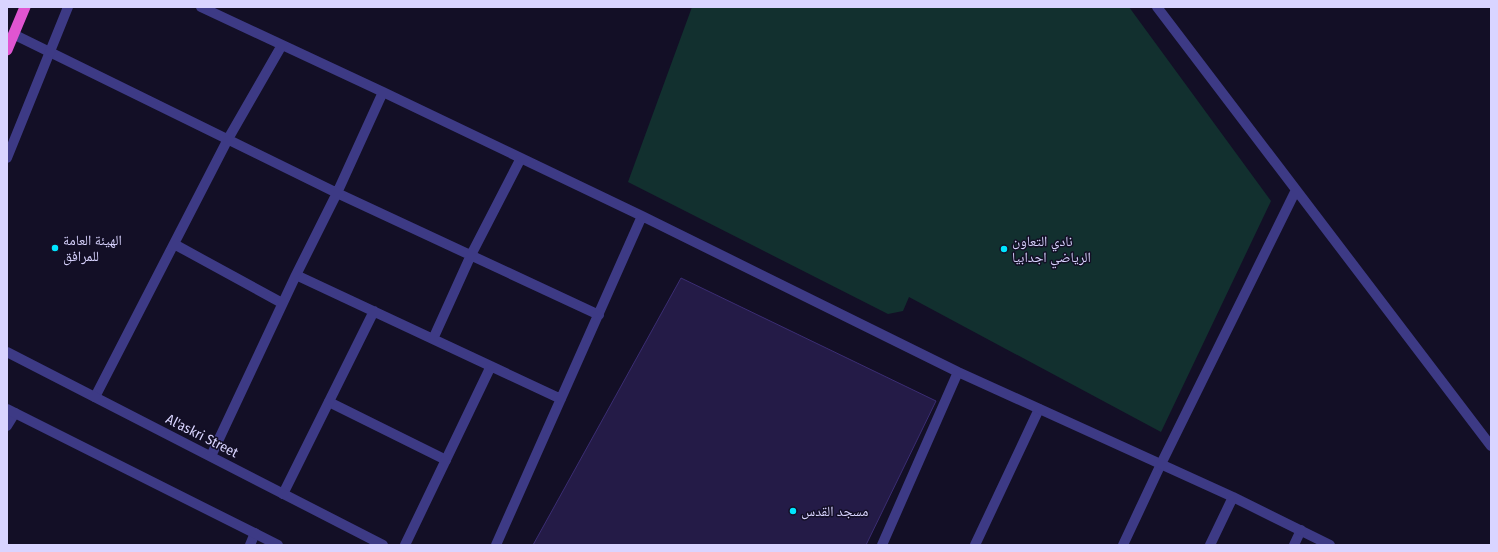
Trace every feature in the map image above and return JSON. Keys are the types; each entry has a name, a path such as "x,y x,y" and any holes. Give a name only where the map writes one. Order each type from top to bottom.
{"highway":[{"path":"7,50 24,7"}],"street":[{"path":"7,158 68,7"},
{"path":"201,7 642,216 958,372 1233,497 1330,545"},
{"path":"1157,7 1491,446"},
{"path":"14,34 337,193 599,315"},
{"path":"95,397 228,140 282,45"},
{"path":"211,456 282,303 337,193 383,92"},
{"path":"433,339 471,255 521,158"},
{"path":"1123,545 1161,464 1296,190"},
{"path":"496,545 642,216"},
{"path":"174,244 282,303"},
{"path":"296,275 561,399"},
{"path":"283,494 374,311"},
{"name":"Al'askri Street","path":"7,352 383,545"},
{"path":"405,545 492,366"},
{"path":"882,545 958,372"},
{"path":"329,402 446,460"},
{"path":"975,545 1039,409"},
{"path":"7,426 11,411 278,545"},
{"path":"1210,545 1233,497"},
{"path":"1294,545 1301,530"},
{"path":"250,545 255,534"}],"green space":[{"name":"نادي التعاون الرياضي اجدابيا","path":"692,7 1129,7 1271,201 1161,432 909,297 903,311 888,314 628,182"}],"building":[{"path":"681,278 936,401 866,545 533,545"}],"place":[{"name":"الهيئة العامة للمرافق","path":"55,248"},
{"name":"نادي التعاون الرياضي اجدابيا","path":"1004,249"},
{"name":"مسجد القدس","path":"793,511"}]}
